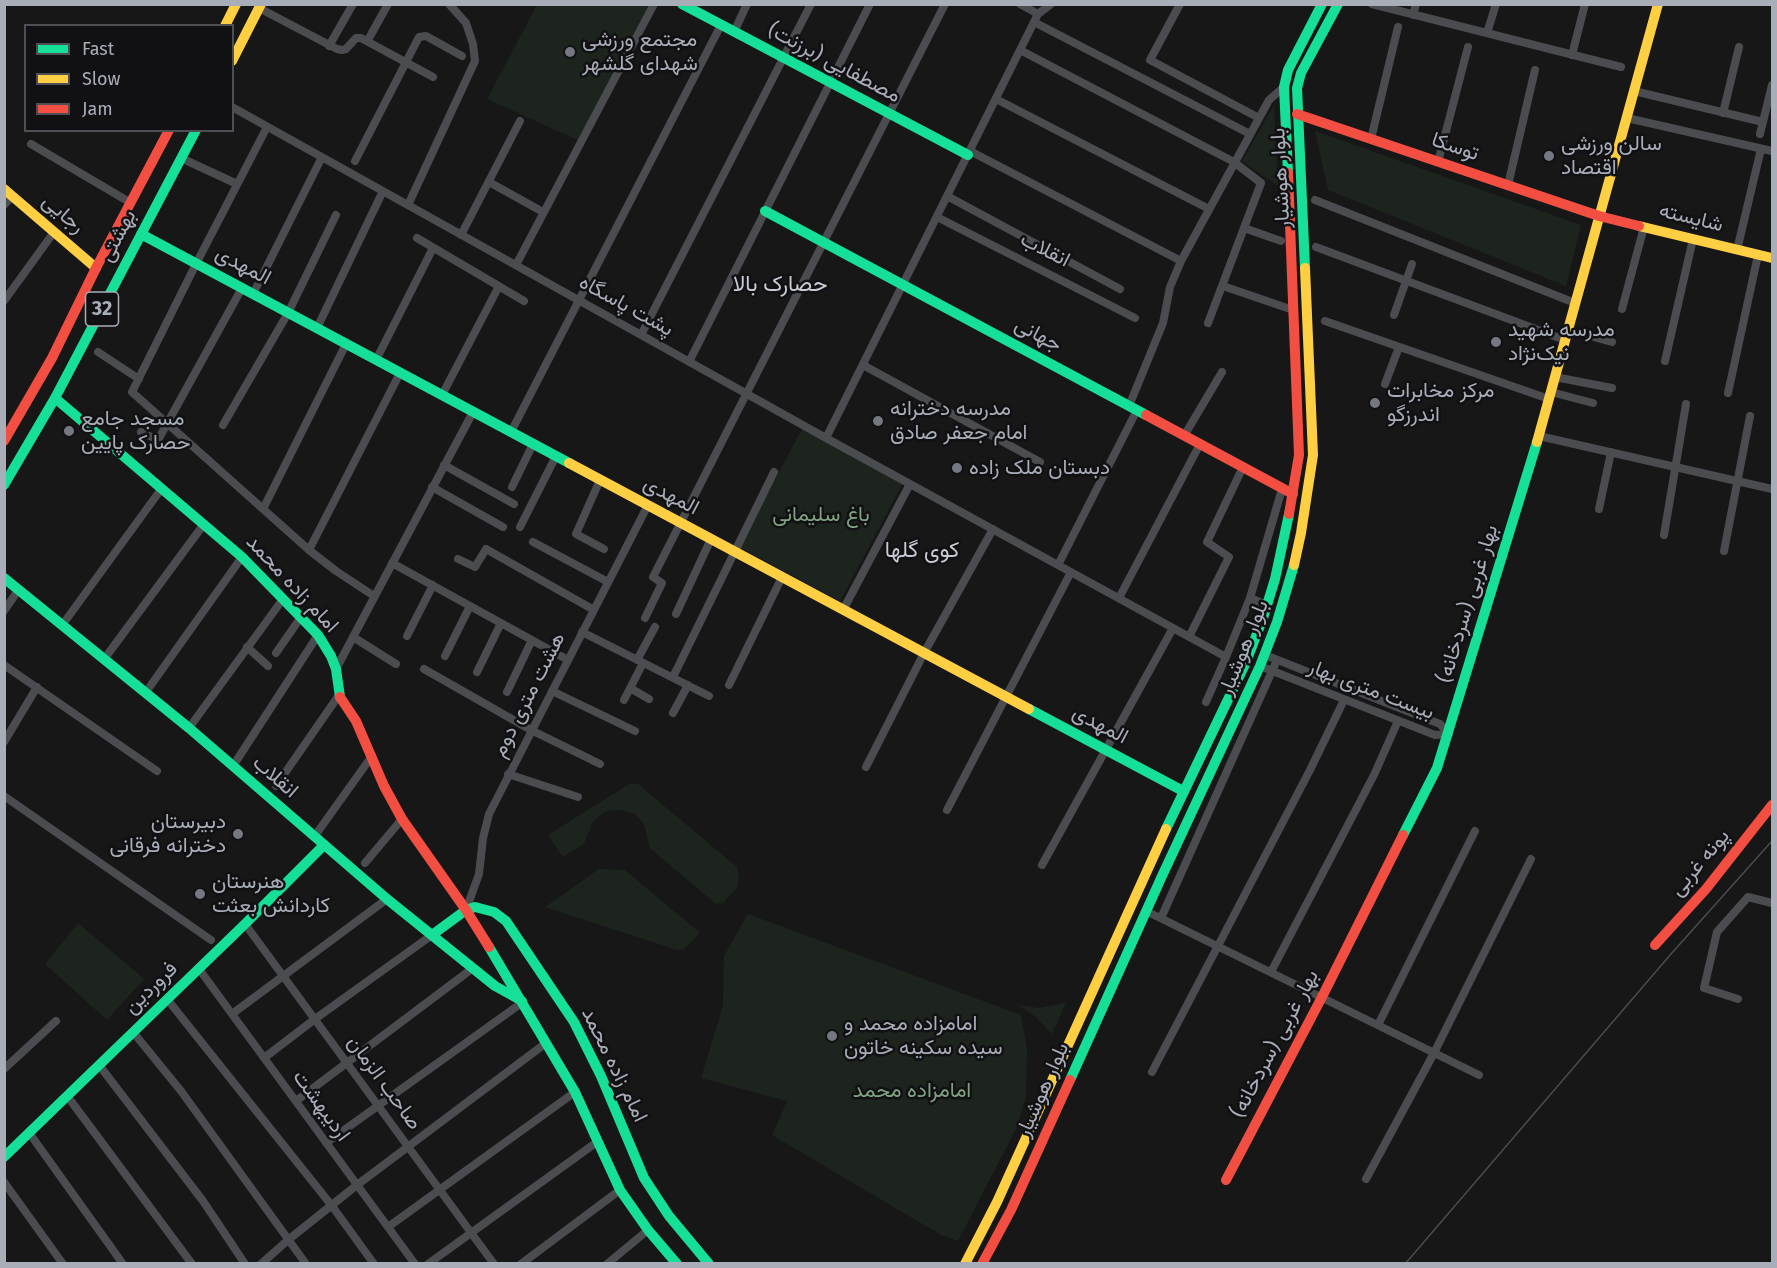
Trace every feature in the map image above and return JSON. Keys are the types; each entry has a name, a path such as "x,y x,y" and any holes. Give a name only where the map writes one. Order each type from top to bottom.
{"street":[{"path":"226,24 236,4"},
{"path":"329,46 353,4"},
{"path":"368,40 388,4"},
{"path":"408,205 475,61 474,44 466,23 449,4"},
{"path":"516,265 654,4"},
{"name":"مصطفایی (برزنت)","path":"682,4 969,153"},
{"path":"734,32 747,4"},
{"path":"641,335 811,4"},
{"path":"689,362 870,4"},
{"path":"645,618 662,583 653,577 945,4"},
{"path":"1020,4 1036,18 1250,134"},
{"path":"1051,4 1036,18 826,438 1226,657"},
{"path":"1180,4 1150,60 1259,118"},
{"name":"بلوار هوشیار","path":"965,1263 1002,1192 1183,791 1246,662 1275,579 1299,455 1284,87 1288,70 1322,4"},
{"name":"بلوار هوشیار","path":"982,1263 1011,1210 1146,910 1265,656 1290,582 1301,533 1313,455 1297,88 1301,73 1338,4"},
{"path":"1372,4 1621,67"},
{"path":"1413,15 1416,4"},
{"path":"1487,33 1496,4"},
{"path":"1572,55 1585,4"},
{"name":"بهار غربی (سردخانه)","path":"1226,1180 1322,997 1437,768 1539,436 1658,4"},
{"path":"234,57 260,6 329,46 342,50 346,49 356,38 368,40 433,77"},
{"path":"511,432 721,25"},
{"path":"1371,139 1398,27"},
{"path":"354,160 419,37 426,36 462,56"},
{"path":"1438,162 1468,47"},
{"path":"1723,112 1739,47"},
{"path":"1020,50 1234,162 1261,183 1208,323"},
{"path":"1508,185 1535,70"},
{"path":"1760,134 1773,86"},
{"path":"1058,565 1133,408 1163,323 1170,287 1181,261 1269,100 1284,87"},
{"path":"1634,91 1762,122"},
{"path":"996,99 1209,209"},
{"name":"پشت پاسگاه","path":"234,108 826,438"},
{"name":"توسکا","path":"1297,114 1599,216"},
{"path":"1627,118 1773,151"},
{"path":"462,235 520,121"},
{"path":"267,127 132,392 309,550 375,596"},
{"name":"بهشتی","path":"6,435 52,358 96,268 168,132"},
{"name":"بهشتی","path":"4,485 56,398 195,132"},
{"path":"32,144 131,202"},
{"path":"1737,250 1761,149"},
{"path":"969,153 1181,261"},
{"path":"253,294 322,157"},
{"path":"181,158 237,184"},
{"path":"489,182 543,212"},
{"path":"317,328 383,191"},
{"path":"4,205 8,193"},
{"name":"رجایی","path":"8,193 96,268"},
{"path":"947,196 1120,289"},
{"path":"1315,200 1575,303"},
{"name":"جهانی","path":"765,211 1293,494"},
{"path":"223,425 288,313 336,215"},
{"name":"شایسته","path":"1599,216 1773,258"},
{"name":"انقلاب","path":"937,217 1134,318"},
{"path":"1622,309 1644,227"},
{"path":"1244,228 1281,241"},
{"path":"4,301 54,232"},
{"name":"المهدی","path":"141,234 1183,791"},
{"path":"417,238 524,301"},
{"path":"1665,362 1693,239"},
{"path":"1316,247 1406,282 1567,335 1612,342"},
{"path":"376,360 433,248"},
{"path":"1728,393 1758,255"},
{"path":"1394,315 1412,264"},
{"path":"442,395 499,286"},
{"path":"1223,286 1293,314 1301,322 1306,317"},
{"path":"141,432 158,440 242,288"},
{"path":"1325,321 1550,396 1593,403"},
{"path":"1294,346 1301,343 1308,347"},
{"path":"263,509 346,344"},
{"path":"1385,384 1399,347"},
{"path":"98,352 139,379"},
{"path":"863,365 1040,462"},
{"path":"1184,436 1222,372"},
{"path":"309,550 400,373"},
{"path":"1555,376 1612,388"},
{"name":"امام زاده محمد","path":"56,398 242,557 318,635 336,669 339,695 356,721 384,786 402,819 466,910 523,1002 575,1092 620,1190 648,1230 677,1263"},
{"path":"1664,535 1686,404"},
{"path":"336,669 473,412"},
{"path":"1724,551 1750,416"},
{"path":"1539,436 1773,489"},
{"path":"512,487 533,444"},
{"path":"1119,598 1200,444"},
{"path":"1599,509 1611,452"},
{"path":"520,527 556,456"},
{"path":"444,465 514,504"},
{"path":"1189,637 1229,557 1207,542 1243,467"},
{"path":"672,677 774,472"},
{"path":"600,480 576,534 604,549"},
{"path":"843,610 910,484"},
{"path":"432,487 503,527"},
{"path":"63,624 162,488"},
{"path":"1206,702 1250,598 1282,489"},
{"name":"هشت متری دوم","path":"466,910 479,874 483,838 489,814 648,505"},
{"path":"105,658 204,524"},
{"path":"866,767 924,653 993,529"},
{"path":"676,614 711,539"},
{"path":"533,542 608,582"},
{"path":"458,559 475,567 486,549 594,610"},
{"path":"146,692 242,557"},
{"path":"392,563 568,660"},
{"path":"946,810 1071,572"},
{"path":"729,685 782,577"},
{"name":"انقلاب","path":"4,578 189,728 387,899 495,987 523,1002"},
{"path":"407,636 433,585"},
{"path":"4,611 19,589"},
{"path":"1250,598 1267,604"},
{"path":"189,728 283,599"},
{"path":"445,656 470,606"},
{"path":"276,653 301,617"},
{"path":"477,672 501,623"},
{"path":"624,700 655,627"},
{"path":"1042,865 1173,628"},
{"path":"582,633 709,696"},
{"path":"233,766 318,635"},
{"path":"353,637 396,664"},
{"path":"507,692 532,640"},
{"path":"247,647 268,666"},
{"name":"بیست متری بهار","path":"1265,656 1440,723 1449,734"},
{"path":"1161,918 1277,660"},
{"path":"4,664 157,771"},
{"name":"بیست متری بهار","path":"1260,666 1435,735 1449,734"},
{"path":"424,669 531,730 600,764"},
{"path":"673,712 688,685"},
{"path":"4,742 37,687"},
{"path":"630,688 649,699"},
{"path":"552,691 635,731"},
{"path":"276,786 339,695"},
{"path":"1152,1072 1310,770 1344,700"},
{"path":"1270,972 1374,775 1398,721"},
{"path":"314,837 372,756"},
{"path":"508,774 578,797"},
{"path":"4,796 211,940"},
{"name":"پونه غربی","path":"1655,945 1706,889 1773,806"},
{"path":"365,863 402,819"},
{"path":"1378,1025 1475,831"},
{"name":"فروردین","path":"4,1157 323,846"},
{"path":"1366,1179 1434,1053 1531,860"},
{"path":"1738,999 1704,988 1718,932 1748,897 1773,903"},
{"path":"232,1014 387,899"},
{"name":"امام زاده محمد","path":"466,910 483,908 494,912 506,921 574,1022 601,1076 644,1178 669,1216 709,1263"},
{"path":"264,1058 466,910"},
{"path":"1146,910 1479,1075"},
{"name":"صاحب الزمان","path":"245,924 494,1263"},
{"path":"296,1101 473,968"},
{"name":"اردیبهشت","path":"199,969 415,1263"},
{"path":"167,999 332,1206 374,1263"},
{"path":"326,1143 523,1002"},
{"path":"4,1068 56,1021"},
{"path":"133,1032 181,1091 306,1263"},
{"path":"261,1263 357,1185 546,1043"},
{"path":"99,1065 203,1201 245,1263"},
{"path":"388,1227 441,1191 575,1092"},
{"path":"68,1097 192,1263"},
{"path":"30,1134 123,1263"},
{"path":"428,1263 597,1142"},
{"path":"4,1182 63,1263"},
{"path":"521,1263 620,1190"},
{"path":"608,1263 648,1230"}],"green space":[{"name":"مجتمع ورزشی شهدای گلشهر","path":"537,5 651,5 584,143 487,99"},
{"path":"1274,105 1278,186 1242,161"},
{"path":"1315,131 1581,225 1566,286 1328,190"},
{"name":"باغ سلیمانی","path":"802,429 903,483 840,601 739,547"},
{"path":"629,784 638,784 737,867 738,886 723,903 716,904 650,848 644,824 635,814 622,810 606,811 593,821 584,844 563,857 548,835"},
{"path":"599,869 625,870 700,933 684,949 677,950 545,907"},
{"name":"امامزاده محمد","path":"748,914 1021,1015 1027,1049 1026,1096 1017,1127 958,1241 941,1235 772,1135 787,1101 701,1078 723,1006 724,956"},
{"path":"78,923 144,979 107,1020 45,964"},
{"path":"1066,1003 1052,1034 1035,1016 1018,1005 1039,1008"}],"tram line":[{"path":"1405,1264 1671,954 1772,841"}],"traffic: fast":[{"path":"682,4 968,155"},
{"path":"1288,173 1284,87 1288,70 1322,4"},
{"path":"1305,268 1297,88 1301,73 1338,4"},
{"path":"4,485 55,398 195,132"},
{"path":"765,211 1146,415"},
{"path":"141,234 569,463"},
{"path":"55,398 242,557 318,635 336,669 340,697"},
{"path":"1403,835 1437,768 1537,442"},
{"path":"1166,829 1246,662 1275,579 1289,514"},
{"path":"1070,1080 1260,666 1277,622 1294,565"},
{"path":"4,578 189,728 387,899 495,986 522,1001"},
{"path":"1029,709 1183,791"},
{"path":"4,1157 323,846"},
{"path":"432,935 466,910 475,907 494,912 506,921 574,1022 601,1076 644,1178 669,1216 709,1264"},
{"path":"489,947 575,1092 620,1190 648,1230 677,1264"}],"traffic: slow":[{"path":"226,24 236,4"},
{"path":"234,57 261,4"},
{"path":"1537,442 1658,4"},
{"path":"4,189 96,268"},
{"path":"1639,226 1772,258"},
{"path":"1294,565 1313,455 1305,268"},
{"path":"569,463 1029,709"},
{"path":"965,1264 997,1202 1166,829"}],"traffic: jam":[{"path":"1297,114 1599,216 1639,226"},
{"path":"4,441 52,358 96,268 168,132"},
{"path":"1288,173 1299,455 1289,514"},
{"path":"1146,415 1293,494"},
{"path":"340,697 356,721 384,786 402,819 489,947"},
{"path":"1655,945 1706,889 1772,805"},
{"path":"1226,1180 1322,997 1403,835"},
{"path":"982,1264 1011,1210 1070,1080"}],"place":[{"name":"مجتمع ورزشی شهدای گلشهر","path":"570,52"},
{"name":"سالن ورزشی اقتصاد","path":"1549,156"},
{"name":"مدرسه شهید نیک‌نژاد","path":"1496,342"},
{"name":"مرکز مخابرات اندرزگو","path":"1375,403"},
{"name":"مدرسه دخترانه امام جعفر صادق","path":"878,421"},
{"name":"مسجد جامع حصارک پایین","path":"69,431"},
{"name":"دبستان ملک زاده","path":"957,468"},
{"name":"دبیرستان دخترانه فرقانی","path":"238,834"},
{"name":"هنرستان کاردانش بعثت","path":"200,894"},
{"name":"امامزاده محمد و سیده سکینه خاتون","path":"832,1036"}],"district":[{"name":"حصارک بالا","path":"780,285"},
{"name":"کوی گلها","path":"922,551"}]}
